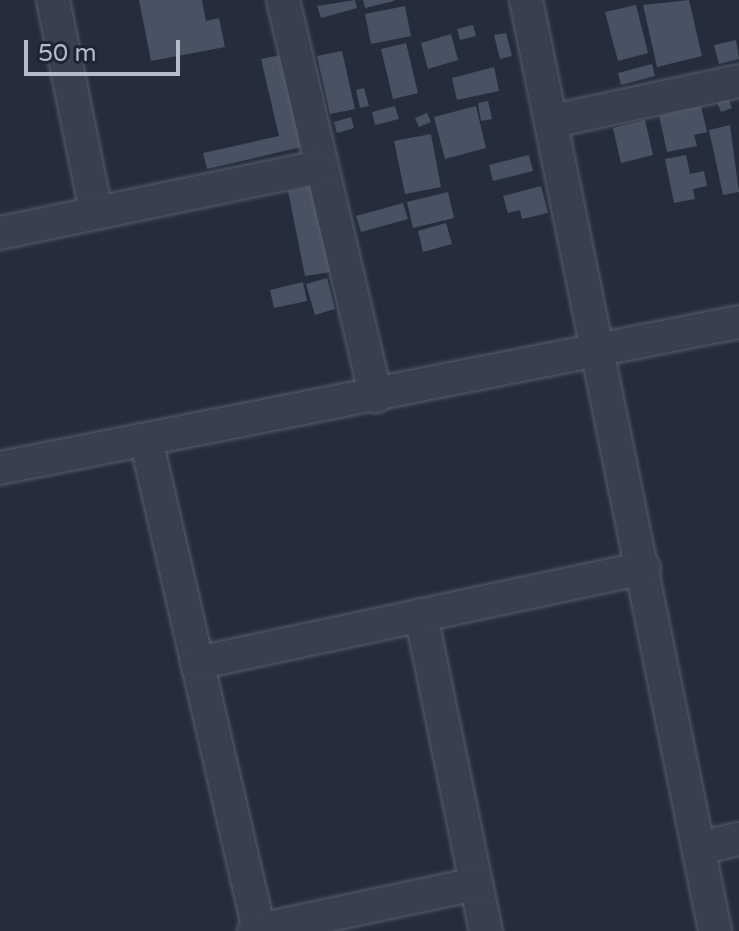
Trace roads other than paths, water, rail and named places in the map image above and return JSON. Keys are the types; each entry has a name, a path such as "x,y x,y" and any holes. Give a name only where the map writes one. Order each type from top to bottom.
{"street":[{"path":"53,0 96,212"},
{"path":"283,0 319,167 376,396"},
{"path":"526,0 601,354 715,931"},
{"path":"553,121 739,81"},
{"path":"0,233 319,167"},
{"path":"0,468 601,354 739,322"},
{"path":"146,440 256,930 476,884"},
{"path":"197,663 644,568"},
{"path":"421,615 486,931"},
{"path":"698,848 739,839"}]}
